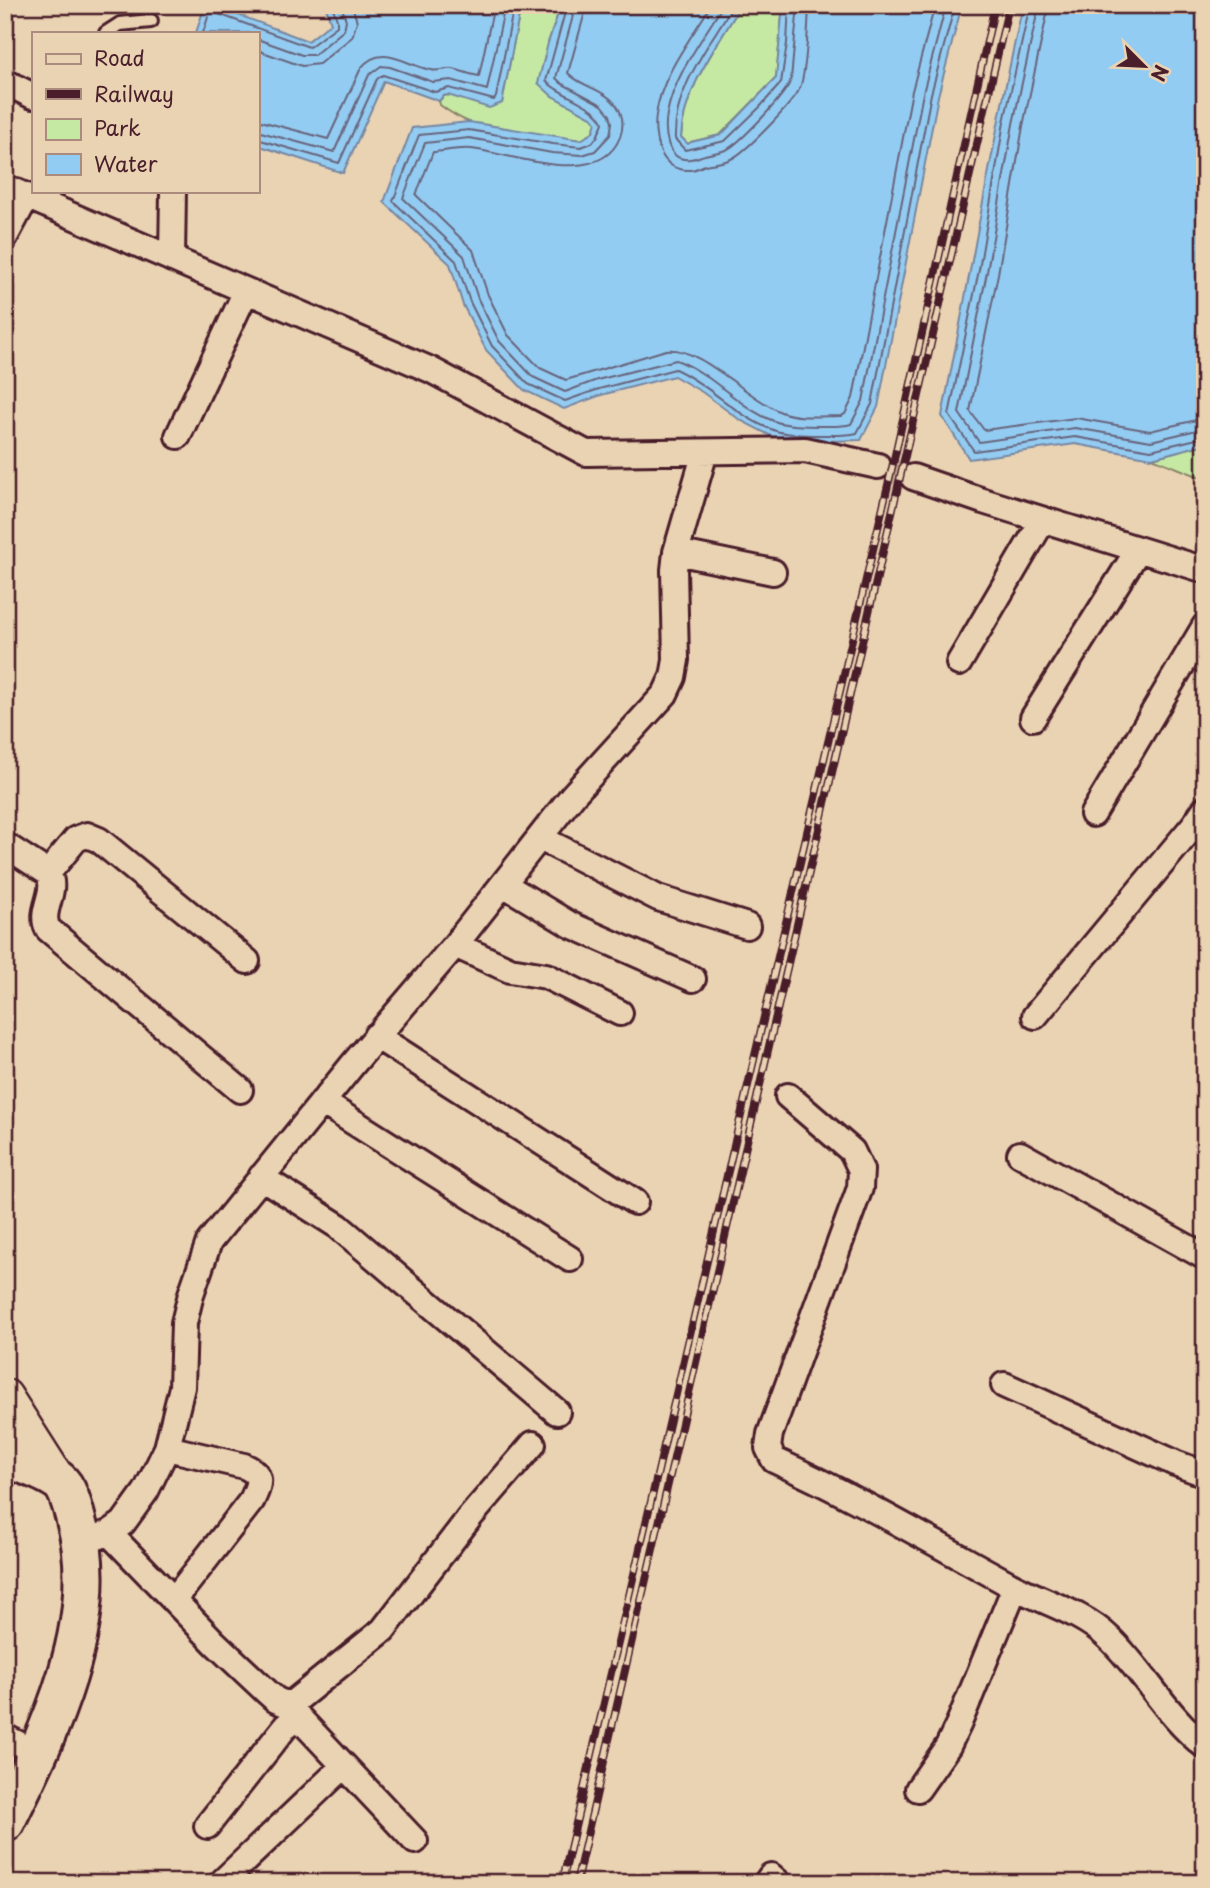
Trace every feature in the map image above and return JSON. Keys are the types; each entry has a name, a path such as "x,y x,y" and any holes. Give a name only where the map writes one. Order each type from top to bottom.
{"main road":[{"path":"5,1396 60,1482 72,1506 95,1537 73,1659 21,1746 5,1822"},
{"path":"5,1456 60,1482"}],"street":[{"path":"5,82 32,96"},
{"path":"5,237 16,192 431,370 586,453 805,450 878,466"},
{"path":"172,259 173,192"},
{"path":"178,436 246,291"},
{"path":"415,1842 292,1710 267,1692 174,1600 95,1537 123,1523 135,1509 167,1448 182,1387 184,1323 209,1242 322,1102 455,945 594,770 665,694 673,677 676,660 676,552 705,452"},
{"path":"913,477 1205,570"},
{"path":"959,663 1043,520"},
{"path":"1033,718 1138,550"},
{"path":"676,552 773,572"},
{"path":"1093,814 1205,626"},
{"path":"1035,1016 1205,809"},
{"path":"48,873 76,839 87,835 99,840 247,961"},
{"path":"540,838 659,898 747,926"},
{"path":"5,845 48,873 52,880 44,922 48,929 178,1035 240,1090"},
{"path":"503,884 571,925 693,979"},
{"path":"455,945 510,970 546,976 620,1013"},
{"path":"376,1037 635,1202"},
{"path":"788,1096 852,1151 860,1170 860,1188 770,1434 768,1448 774,1460 864,1503 1014,1587 1072,1613 1109,1638 1169,1711 1205,1746"},
{"path":"322,1102 570,1259"},
{"path":"1020,1153 1205,1256"},
{"path":"261,1177 338,1226 557,1412"},
{"path":"1004,1385 1205,1474"},
{"path":"207,1826 286,1726 295,1701 383,1630 470,1517 533,1444"},
{"path":"167,1448 244,1466 254,1471 258,1479 258,1487 252,1500 174,1600"},
{"path":"918,1789 948,1746 959,1723 1014,1587"},
{"path":"221,1883 344,1766"},
{"path":"766,1883 771,1876 779,1883"}],"lane":[{"path":"108,32 120,24 151,21"}],"green space":[{"path":"521,5 561,5 548,43 597,122 586,138 546,136 477,124 461,119 440,105 439,101 448,95 502,103"},
{"path":"741,5 783,5 776,78 720,135 688,145 681,137 688,101 703,68"},
{"path":"1205,444 1205,479 1152,458"}],"water":[{"path":"205,5 212,5 308,41 331,23 325,5 521,5 502,103 489,108 448,95 439,101 384,81 343,173 259,146 259,32 196,32"},
{"path":"561,5 741,5 703,68 688,101 681,137 688,144 721,135 776,78 783,5 962,5 938,96 878,407 861,440 797,442 773,437 740,420 702,392 674,376 601,395 564,409 524,390 486,350 463,305 450,264 384,202 412,128 469,122 581,140 593,132 596,122 593,118 552,96 538,83"},
{"path":"1023,5 1205,5 1205,444 1152,458 1075,444 969,459 942,416"}],"tunnel":[{"path":"878,466 913,477"}],"railway":[{"path":"562,1883 895,455 995,5"},
{"path":"576,1883 1009,5"}]}
